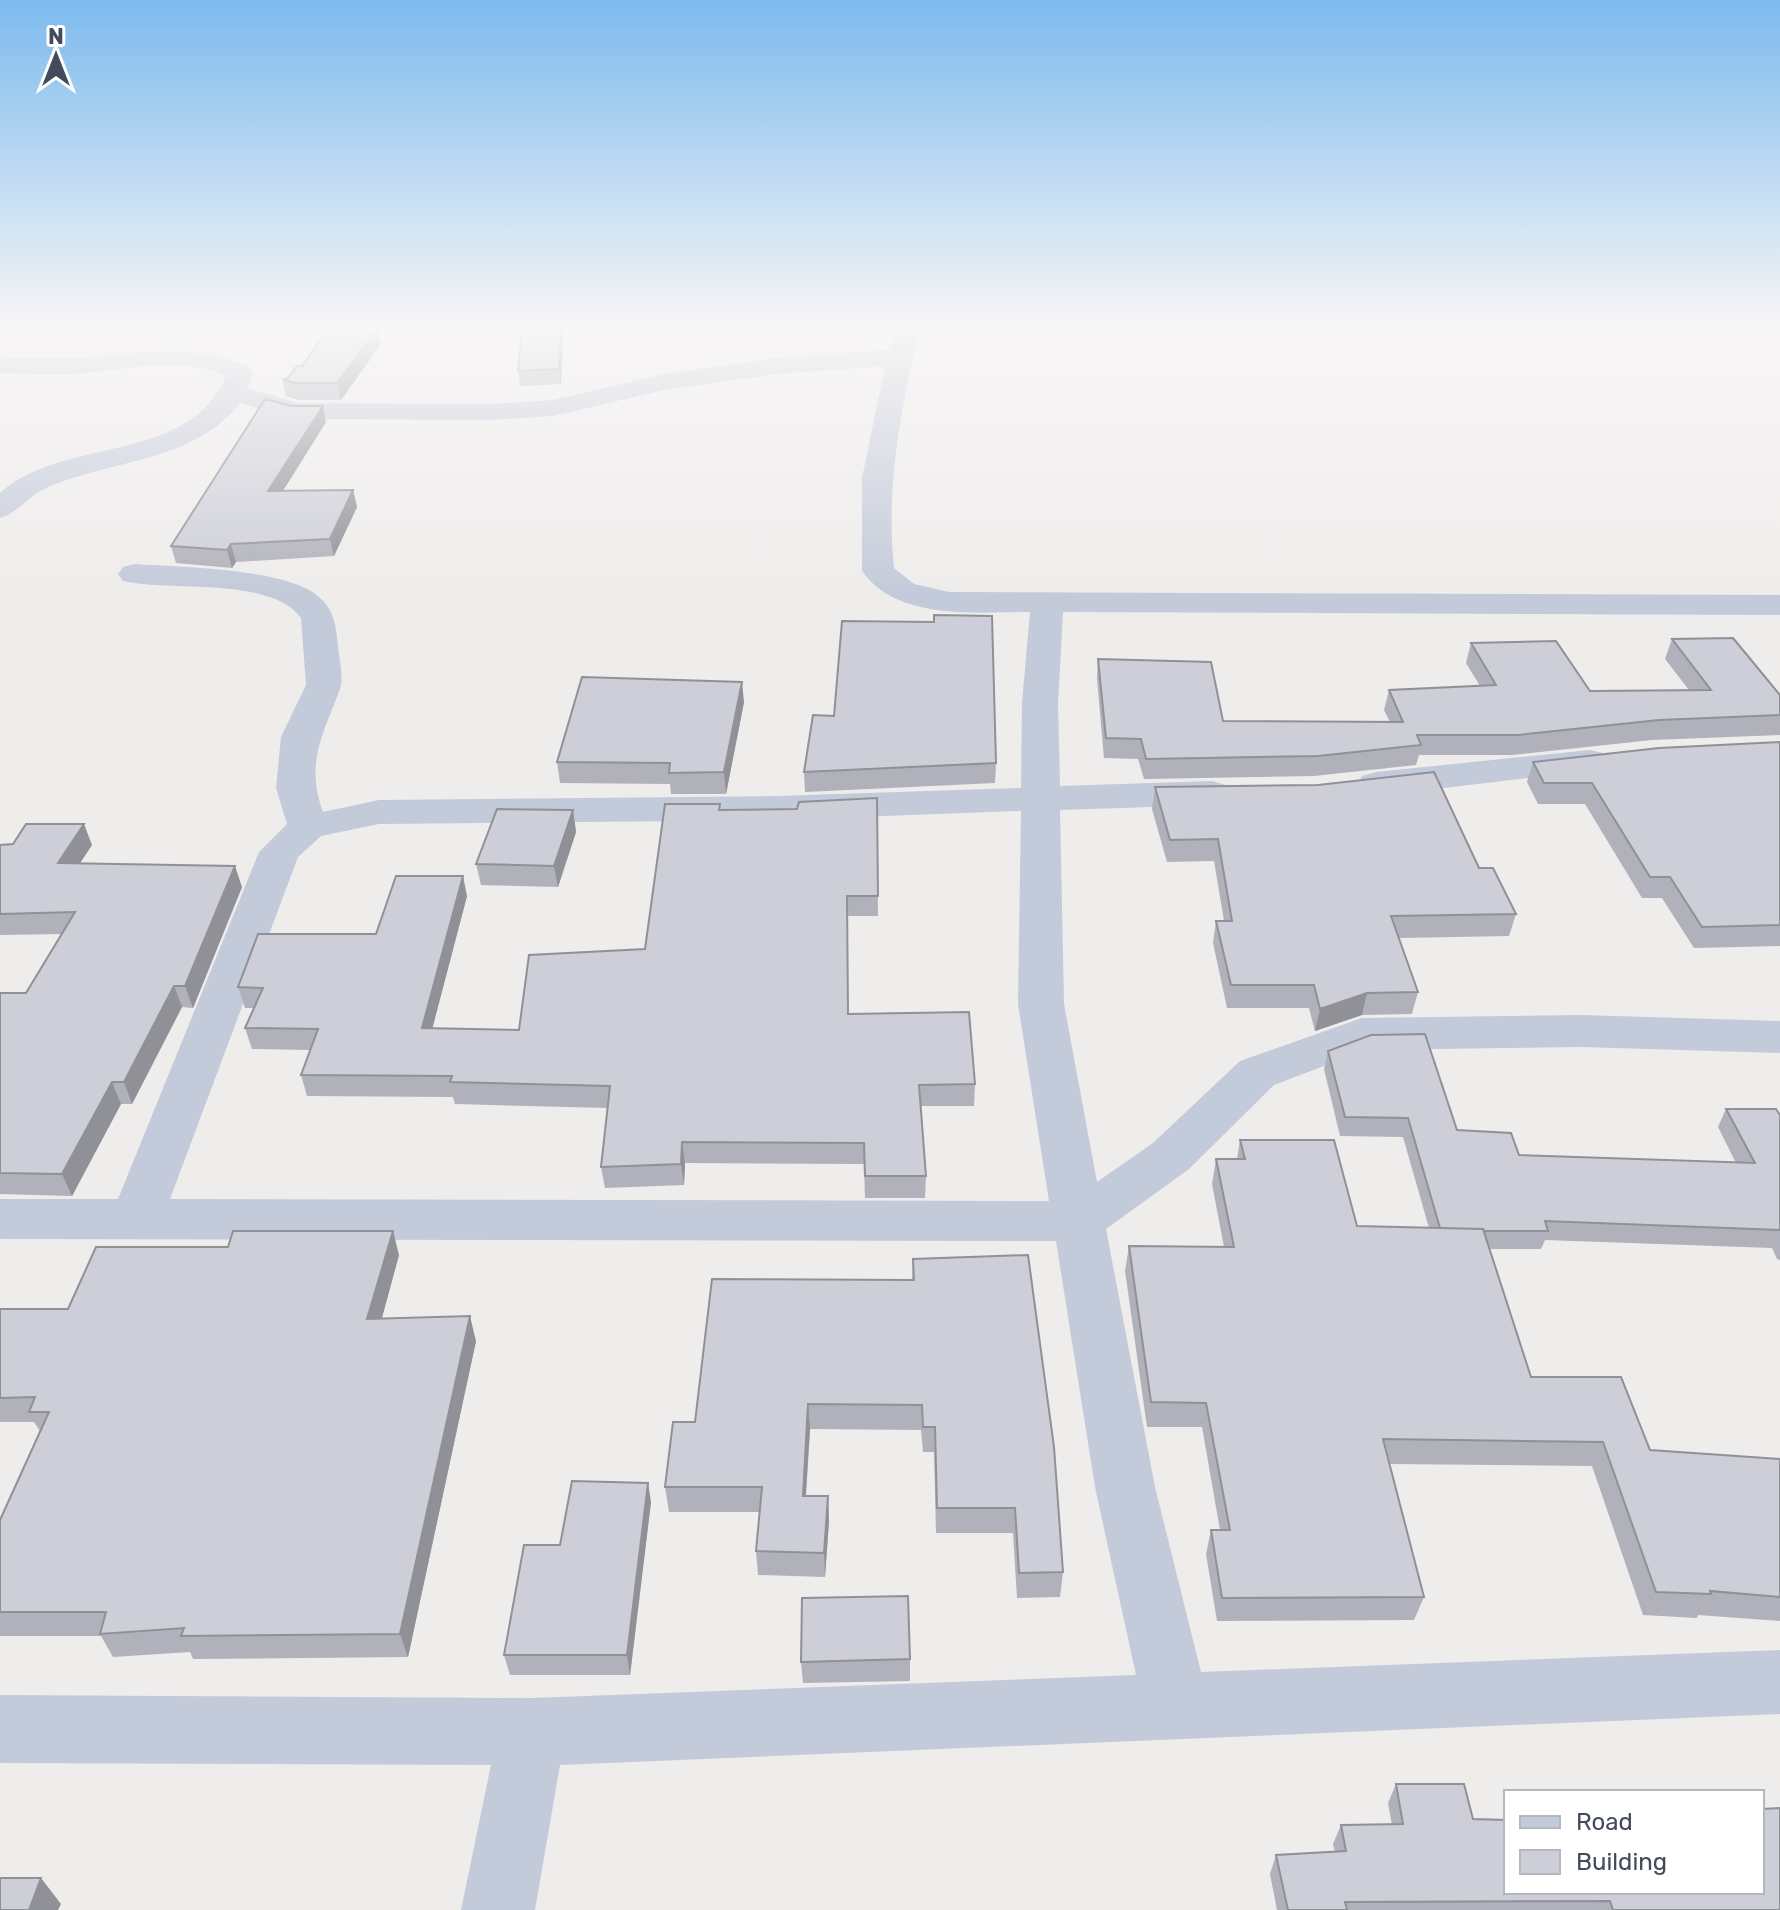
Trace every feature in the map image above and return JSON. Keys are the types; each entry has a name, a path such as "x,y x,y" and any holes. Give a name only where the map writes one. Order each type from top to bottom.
{"street":[{"path":"0,509 31,483 198,431 215,414"},
{"path":"886,414 873,512 878,571 903,591 949,602 1780,605"},
{"path":"134,574 233,580 291,594 318,618 324,685 300,737 295,788 308,827"},
{"path":"1047,602 1040,703 1043,796 1041,1004 1125,1487 1176,1705"},
{"path":"1346,787 1622,757"},
{"path":"136,1220 279,852 308,827 379,812 777,808 1043,796 1251,792"},
{"path":"0,1219 1079,1221 1171,1156 1257,1073 1362,1034 1582,1031 1780,1037"},
{"path":"0,1729 532,1732 1780,1682"},
{"path":"498,1910 532,1732"}],"building":[{"path":"255,414 318,414 268,491 353,490 330,539 231,544 227,550 171,546"},
{"path":"934,615 992,616 996,763 804,772 813,715 834,716 842,621 934,622"},
{"path":"1733,638 1780,695 1780,715 1659,720 1518,735 1417,735 1421,745 1318,756 1146,759 1141,739 1106,738 1098,659 1211,662 1223,721 1403,722 1389,690 1496,685 1471,643 1556,641 1590,691 1711,690 1672,639"},
{"path":"582,677 742,682 724,772 669,773 670,763 557,762"},
{"path":"1780,742 1780,925 1702,927 1670,877 1650,877 1592,783 1544,783 1533,762 1659,748"},
{"path":"1434,772 1479,868 1493,868 1516,914 1391,916 1418,992 1367,993 1320,1009 1314,985 1231,985 1216,921 1232,921 1218,839 1170,840 1155,787 1318,785"},
{"path":"877,798 878,896 847,896 848,1014 969,1012 975,1084 919,1085 926,1176 865,1176 864,1143 682,1142 681,1164 601,1167 610,1086 450,1082 452,1076 301,1075 318,1029 245,1028 263,988 238,987 258,934 376,934 396,876 463,876 422,1028 519,1030 529,955 645,949 665,804 720,804 719,810 797,809 799,802"},
{"path":"497,809 573,810 554,866 476,864"},
{"path":"26,824 84,824 58,863 235,866 185,986 174,986 124,1082 112,1082 62,1174 0,1173 0,993 26,993 75,912 0,914 0,845 13,844"},
{"path":"1425,1034 1457,1130 1511,1133 1519,1155 1755,1163 1726,1109 1776,1109 1780,1115 1780,1230 1545,1221 1548,1231 1440,1228 1408,1118 1345,1117 1328,1051 1371,1035"},
{"path":"1240,1140 1334,1140 1357,1226 1483,1229 1531,1377 1621,1377 1650,1450 1780,1459 1780,1597 1710,1591 1711,1594 1656,1592 1603,1442 1383,1439 1424,1597 1222,1598 1211,1530 1230,1530 1206,1403 1151,1402 1129,1246 1234,1247 1216,1159 1245,1159"},
{"path":"233,1231 393,1231 367,1319 470,1316 400,1634 181,1636 184,1628 100,1634 106,1612 0,1612 0,1520 49,1412 29,1412 35,1397 0,1398 0,1309 68,1309 96,1247 228,1247"},
{"path":"1028,1255 1054,1447 1063,1572 1019,1573 1015,1508 937,1508 935,1427 923,1427 922,1405 808,1404 803,1496 828,1496 824,1553 756,1551 762,1487 665,1487 673,1422 695,1422 712,1279 914,1280 913,1259"},
{"path":"572,1481 648,1483 627,1655 504,1655 524,1545 560,1545"},
{"path":"908,1596 910,1659 801,1662 802,1598"},
{"path":"1396,1784 1464,1784 1473,1819 1504,1820 1504,1894 1764,1894 1764,1809 1780,1808 1780,1910 1613,1910 1610,1901 1345,1902 1347,1910 1288,1910 1276,1855 1346,1851 1341,1825 1403,1824"},
{"path":"0,1878 41,1878 29,1910 0,1910"}]}
